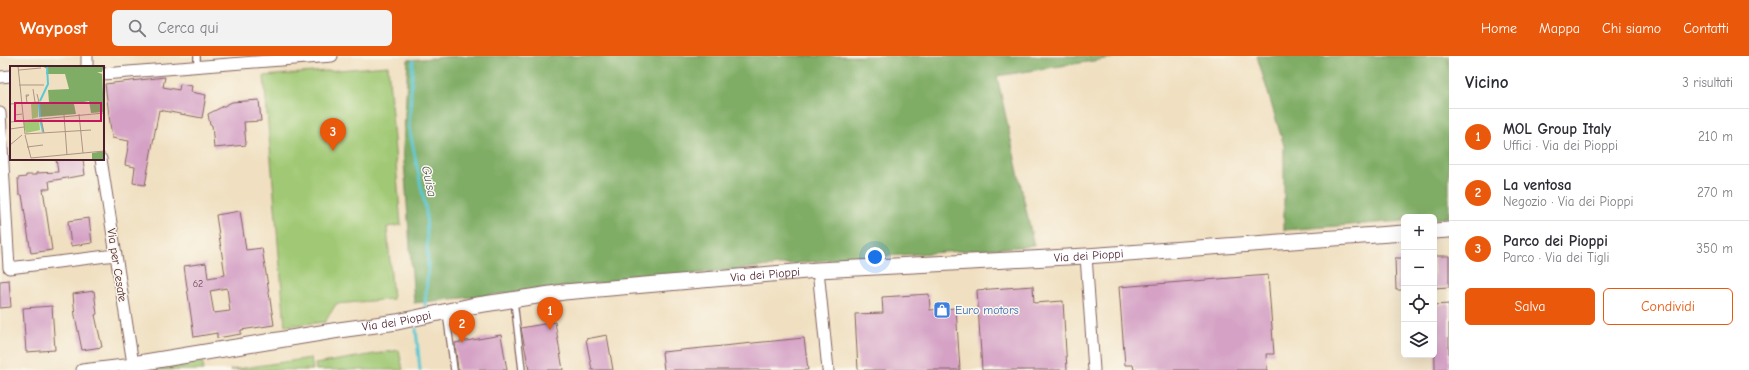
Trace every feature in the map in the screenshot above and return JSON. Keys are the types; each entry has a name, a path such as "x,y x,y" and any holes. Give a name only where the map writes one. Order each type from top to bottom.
{"street":[{"path":"87,56 88,66"},
{"path":"104,74 197,61 332,56"},
{"path":"0,77 10,76"},
{"path":"0,113 9,268 115,255"},
{"name":"Via per Cesate","path":"101,160 133,367"},
{"path":"1437,231 1449,230"},
{"name":"Via dei Pioppi","path":"133,367 339,330 397,322 446,311 514,299 564,292 818,270 1086,256 1401,233"},
{"path":"1086,256 1094,370"},
{"path":"818,270 828,370"},
{"path":"82,370 133,367"}],"lane":[{"path":"514,299 522,370"},
{"path":"446,311 454,370"}],"green space":[{"path":"457,56 1125,56 997,76 1034,246 828,260 414,303 403,148 408,60"},
{"path":"1257,56 1449,56 1449,217 1437,219 1437,214 1401,214 1401,221 1284,230 1284,146"},
{"path":"388,66 401,225 387,227 393,299 336,304 325,322 285,326 264,76"},
{"path":"399,350 403,370 316,370 315,364"},
{"path":"311,358 313,370 230,370"},
{"path":"202,361 204,370 154,370"}],"building":[{"path":"165,77 163,87 179,90 180,84 192,86 191,92 206,95 202,118 159,110 145,185 133,183 135,167 125,165 129,141 112,138 105,84"},
{"path":"259,100 261,121 244,122 246,145 214,148 212,125 210,125 208,114 232,102"},
{"path":"56,160 83,160 85,175 49,181 50,189 43,189 52,250 31,253 22,195 19,195 18,178 26,177 26,175 36,175 36,173 58,172"},
{"path":"240,211 246,250 262,248 274,325 241,330 241,334 217,338 217,333 194,337 184,266 206,263 208,278 225,275 216,215","holes":["227,288 230,311 214,313 210,291"]},
{"path":"89,218 92,243 71,246 68,221"},
{"path":"1437,256 1449,256 1449,287 1437,288"},
{"path":"1395,258 1401,258 1401,290 1396,290"},
{"path":"1268,275 1274,354 1266,354 1267,370 1134,370 1133,365 1125,365 1119,287"},
{"path":"9,280 11,307 0,308 0,281"},
{"path":"1033,286 1034,303 1063,301 1067,370 982,370 977,290"},
{"path":"94,291 97,314 95,315 102,347 82,350 75,316 73,294"},
{"path":"929,294 930,310 956,308 960,370 858,370 855,314 883,313 882,297"},
{"path":"1449,304 1449,370 1435,370 1435,358 1437,358 1437,305"},
{"path":"52,306 55,350 26,352 23,308"},
{"path":"555,322 563,370 529,370 521,328"},
{"path":"501,335 507,370 458,370 455,343"},
{"path":"607,335 613,370 592,370 586,339"},
{"path":"804,338 808,370 664,370 662,352"}],"waterway":[{"name":"Guisa","path":"413,61 409,127 426,211 428,268 425,306"},
{"name":"Guisa","path":"416,329 420,370"}],"place":[{"name":"Parco dei Pioppi","path":"333,151"},
{"name":"Euro motors","path":"942,310"},
{"name":"MOL Group Italy","path":"550,330"},
{"name":"La ventosa","path":"462,343"}]}
